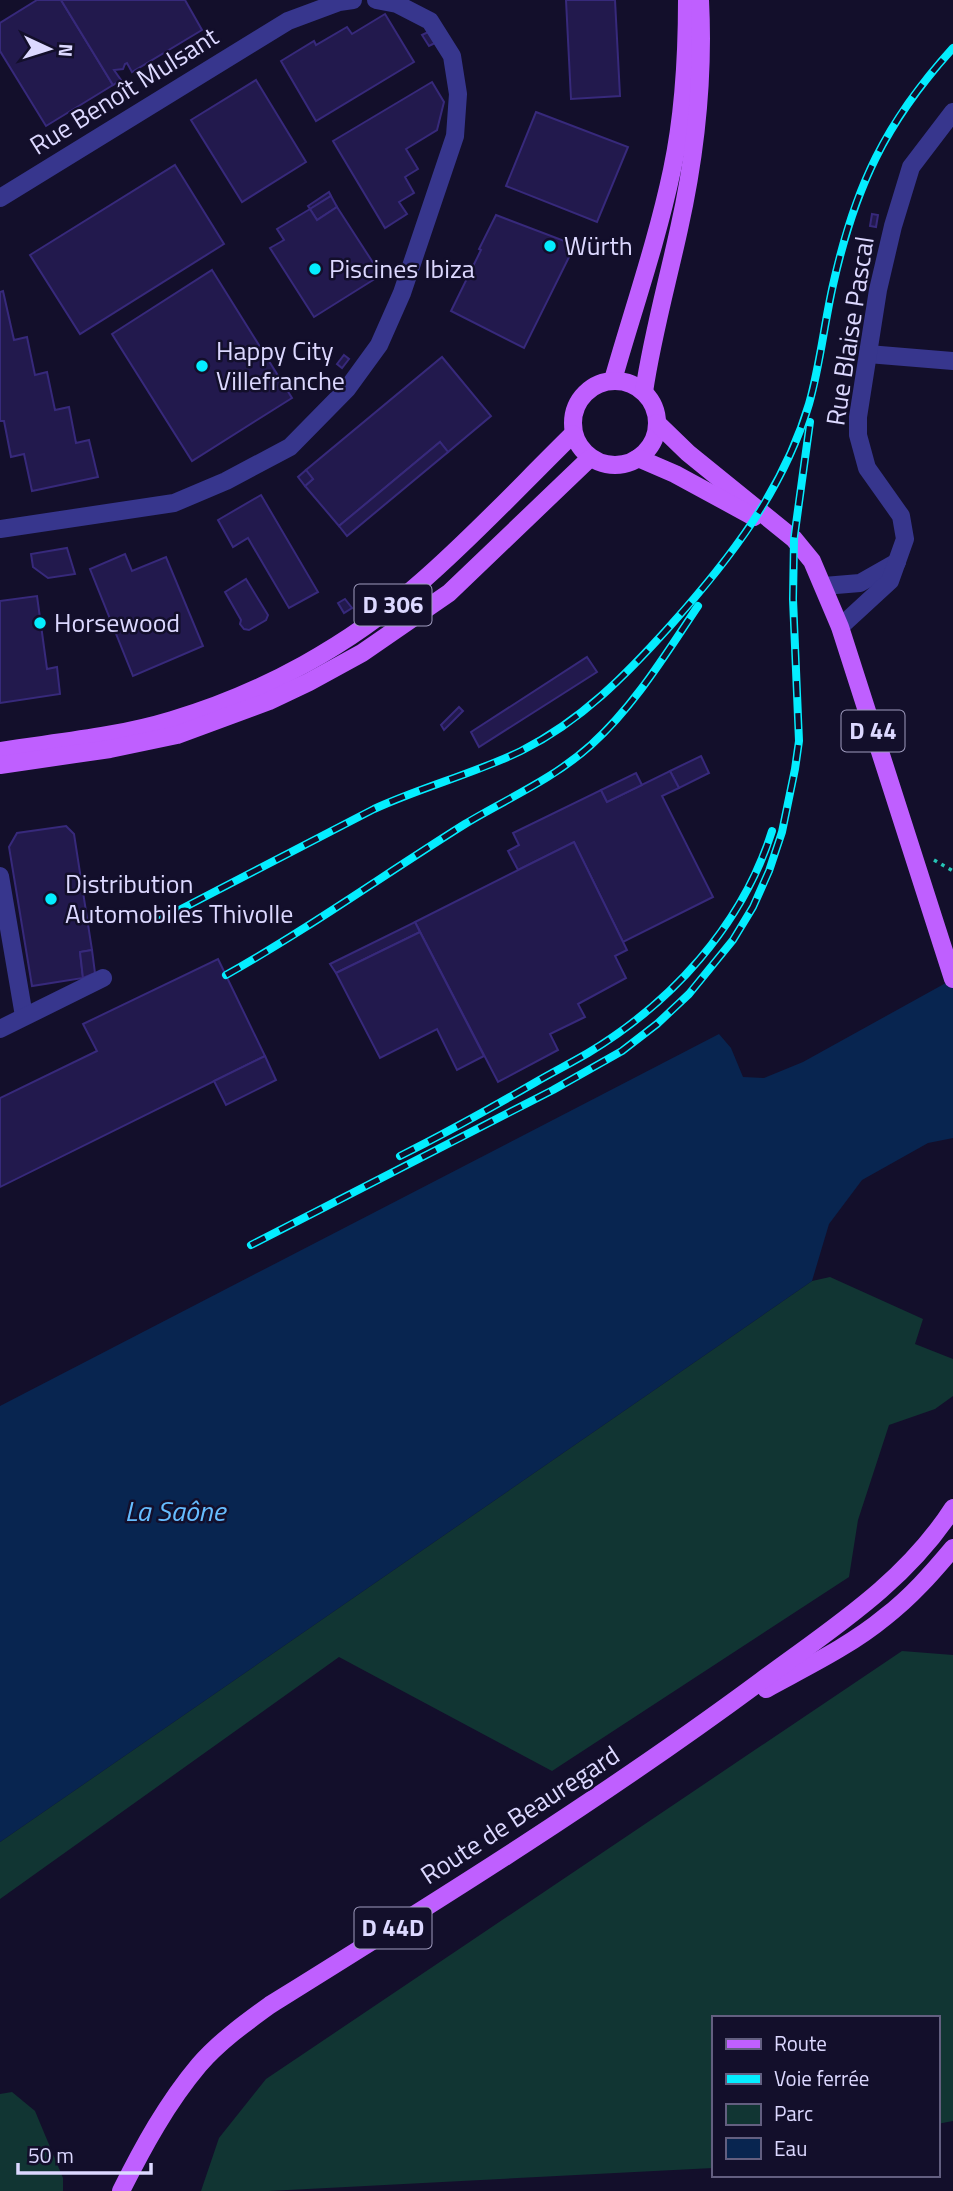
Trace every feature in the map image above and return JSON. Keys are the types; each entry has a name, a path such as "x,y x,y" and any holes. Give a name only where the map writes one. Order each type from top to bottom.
{"main road":[{"path":"614,380 672,170 682,110 687,0"},
{"path":"644,392 649,352 679,229 700,106 700,0"},
{"path":"614,380 635,386 644,392 651,401 657,423 652,443 638,458 627,464 602,464 590,458 573,434 574,409 580,398 589,388 614,380"},
{"name":"D 44","path":"657,423 688,453 794,539 812,561 840,627 953,979"},
{"name":"D 306","path":"0,751 115,734 173,720 257,688 294,670 369,624 422,582 573,434"},
{"name":"D 306","path":"0,765 110,749 177,735 269,701 309,682 362,653 449,593 590,458"},
{"name":"D 44","path":"638,458 675,474 779,528"},
{"name":"D 44D","path":"699,1727 878,1594 911,1563 953,1508"},
{"name":"D 44D","path":"699,1727 826,1656 884,1619 921,1586 953,1548"},
{"name":"Route de Beauregard","path":"121,2191 161,2116 200,2064 231,2034 270,2005 523,1847 699,1727"}],"street":[{"name":"Rue Benoît Mulsant","path":"0,198 288,21 339,2 353,0"},
{"path":"0,529 174,503 226,481 290,447 347,389 379,345 402,293 455,136 458,94 452,56 430,20 397,4 376,0"},
{"name":"Rue Blaise Pascal","path":"840,627 890,582 904,547 903,523 897,510 867,468 858,435 858,416 884,264 911,167 953,112"},
{"path":"868,354 953,361"},
{"path":"824,586 860,583 897,562"},
{"path":"0,876 23,1016"},
{"path":"0,1030 23,1016 103,978"}],"green space":[{"path":"830,1277 923,1319 915,1344 953,1359 953,1396 935,1409 889,1425 858,1520 849,1577 552,1771 339,1657 0,1899 0,1842 812,1281"},
{"path":"902,1651 953,1655 953,2121 939,2124 939,2016 712,2016 712,2168 269,2191 201,2191 219,2138 266,2079"},
{"path":"12,2092 35,2111 63,2178 63,2191 0,2191 0,2094"}],"water":[{"name":"La Saône","path":"953,979 953,1138 928,1143 862,1180 829,1224 812,1281 0,1842 0,1406 719,1034 731,1048 743,1077 764,1078 803,1062"}],"building":[{"path":"37,0 61,0 113,85 46,126 0,51 0,23"},
{"path":"61,0 185,0 202,30 132,72 127,63 123,69 114,70 121,80 113,85"},
{"path":"566,0 615,0 620,96 571,99"},
{"path":"385,14 414,62 316,121 281,61 314,41 316,45 347,27 352,34"},
{"path":"428,32 435,43 429,46 422,35"},
{"path":"256,80 306,162 242,202 191,120"},
{"path":"432,82 444,102 437,130 406,149 418,169 405,177 414,193 399,202 407,214 385,228 333,141"},
{"path":"536,112 628,147 597,222 506,186"},
{"path":"175,165 224,244 80,334 30,255"},
{"path":"329,192 331,196 310,209 308,206"},
{"path":"331,196 337,207 317,220 310,209"},
{"path":"337,207 381,275 314,317 270,248 284,240 277,229 310,209 317,220"},
{"path":"872,214 878,215 876,227 870,226"},
{"path":"496,215 575,245 524,348 451,311"},
{"name":"Happy City Villefranche","path":"212,270 292,398 192,461 112,334"},
{"path":"3,291 14,340 27,337 35,375 47,372 55,410 69,407 76,443 89,440 98,477 32,491 24,454 11,457 4,421 0,421 0,292"},
{"path":"344,355 349,359 342,368 337,364"},
{"path":"442,357 491,416 448,452 440,442 339,526 305,486 313,479 306,470"},
{"path":"440,442 448,452 347,536 339,526"},
{"path":"306,470 313,479 305,486 298,477"},
{"path":"261,495 318,592 289,608 248,538 233,547 218,520"},
{"path":"67,548 75,574 48,578 33,567 31,554"},
{"path":"125,554 132,571 166,557 203,646 133,676 90,569"},
{"path":"246,579 268,615 266,620 249,630 240,624 241,620 225,592"},
{"path":"37,596 47,669 57,667 60,694 0,703 0,601"},
{"path":"345,599 352,608 344,613 338,603"},
{"path":"587,657 597,672 479,747 471,732"},
{"path":"459,707 463,711 444,730 441,725"},
{"path":"701,756 709,773 679,788 670,771"},
{"path":"670,771 679,788 662,796 713,897 623,942 574,842 518,870 508,851 519,845 513,833 601,790 607,802"},
{"path":"636,773 642,785 607,802 601,790"},
{"name":"Distribution Automobiles Thivolle","path":"66,826 74,834 92,950 80,952 83,978 32,986 9,847 17,833"},
{"path":"574,842 627,950 615,956 626,978 578,1004 585,1017 550,1034 558,1050 498,1082 415,922"},
{"path":"415,922 420,932 336,973 330,964"},
{"path":"420,932 484,1056 457,1070 437,1029 380,1058 336,973"},
{"path":"92,950 95,973 83,978 80,952"},
{"path":"218,959 265,1056 0,1187 0,1098 97,1051 83,1024"},
{"path":"265,1056 276,1080 226,1105 214,1081"}],"railway":[{"path":"162,919 374,809 503,759 543,739 602,696 670,626 733,550 785,466 809,404 833,285 851,217 863,187 891,130 929,76 953,48"},
{"path":"251,1245 553,1090 622,1051 657,1024 689,994 733,940 753,907 769,871 782,832 795,769 799,741 793,599 794,539 810,422"},
{"path":"226,975 317,920 465,824 545,779 576,757 622,713 698,606"},
{"path":"400,1156 588,1053 648,1011 700,959 722,930 759,866 772,831"}],"place":[{"name":"Würth","path":"550,246"},
{"name":"Piscines Ibiza","path":"315,269"},
{"name":"Happy City Villefranche","path":"202,366"},
{"name":"Horsewood","path":"40,623"},
{"name":"Distribution Automobiles Thivolle","path":"51,899"}]}
